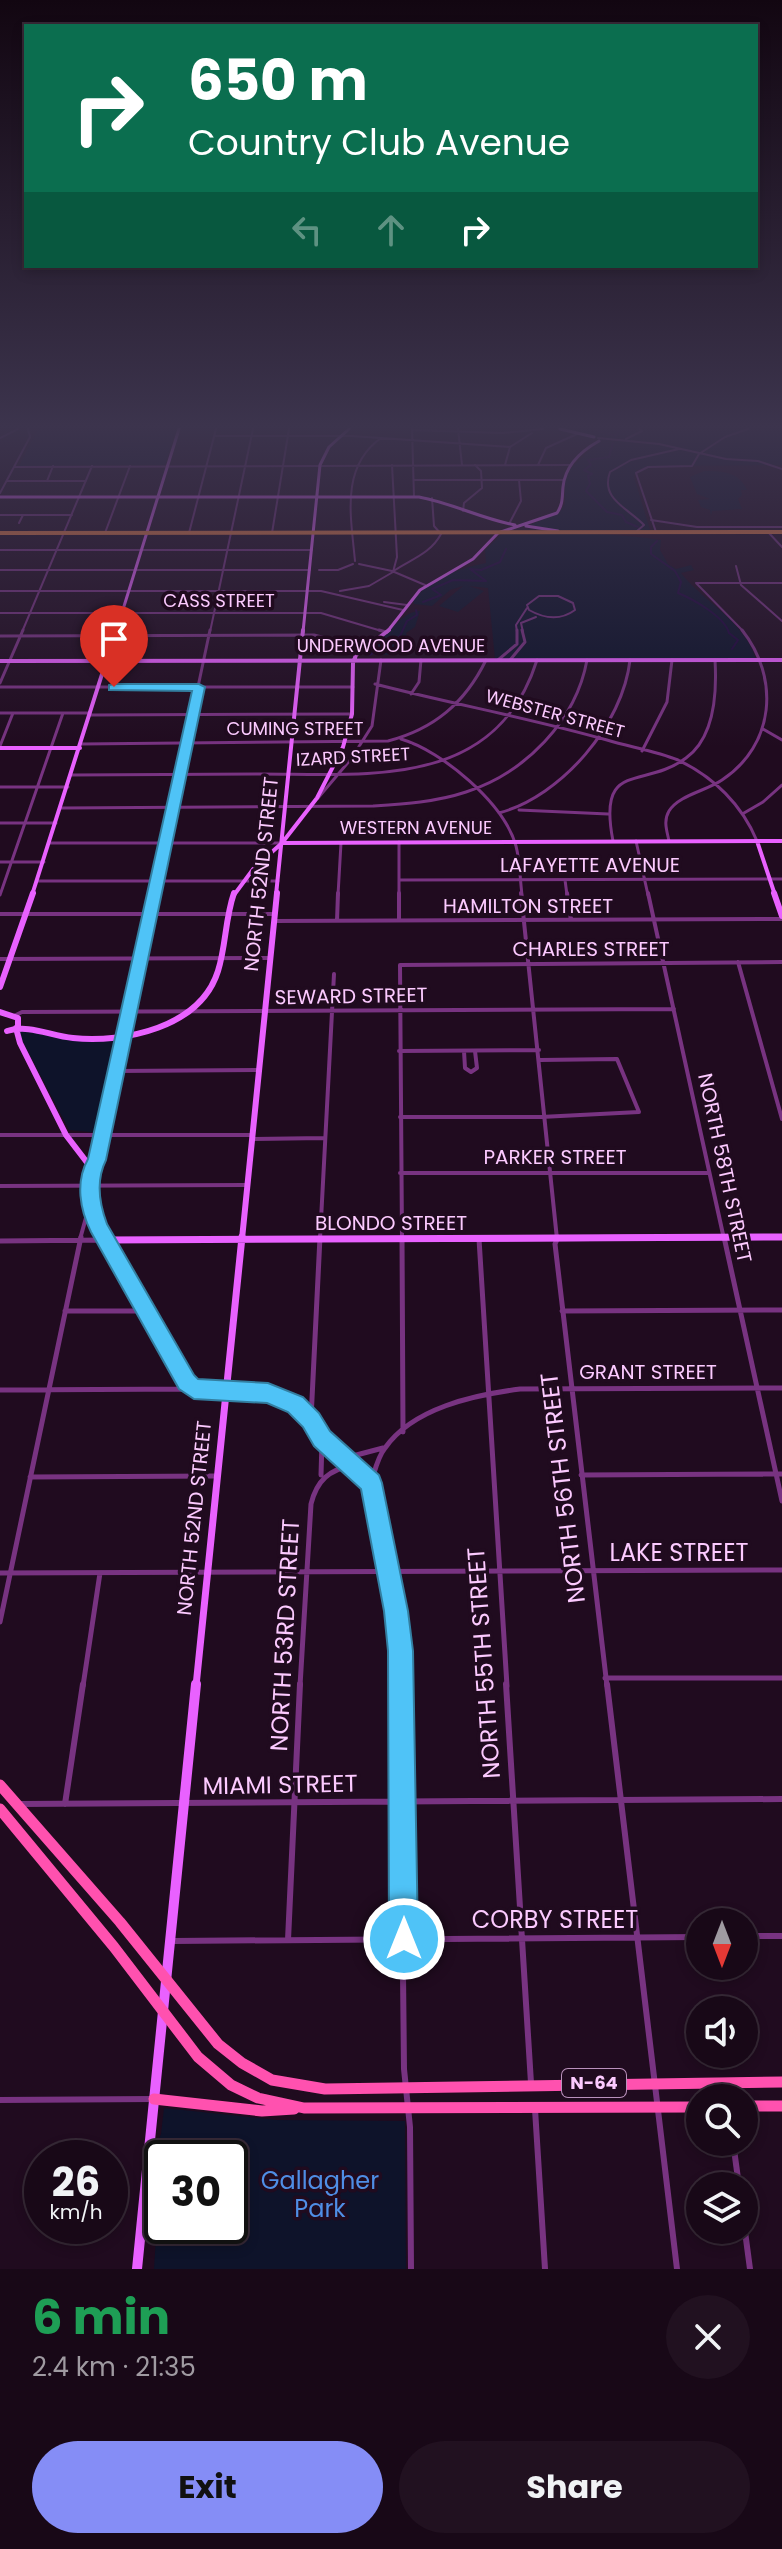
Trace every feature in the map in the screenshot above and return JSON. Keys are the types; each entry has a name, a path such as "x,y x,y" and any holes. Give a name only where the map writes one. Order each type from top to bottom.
{"highway":[{"path":"487,535 491,541"}],"main road":[{"name":"N-64","path":"0,1785 218,2044 242,2063 272,2080 325,2089 782,2082"},
{"name":"N-64","path":"0,1809 114,1947 198,2057 231,2085 271,2103 304,2108 408,2110 686,2107"},
{"path":"154,2099 262,2111 304,2108"},
{"path":"758,2106 782,2106"}],"street":[{"path":"63,535 0,685 353,687"},
{"path":"0,987 38,881 147,535"},
{"path":"0,1622 90,1205 92,1169 103,1135 151,914 230,535"},
{"name":"NORTH 52ND STREET","path":"137,2269 314,535"},
{"path":"353,535 356,563"},
{"path":"393,572 397,557 396,535"},
{"path":"0,591 354,590 378,582 431,549 440,535"},
{"path":"317,798 344,743 352,714 353,660 386,632 425,585 469,562 497,535"},
{"path":"0,550 312,550"},
{"path":"319,570 338,570 356,563 393,572 425,585"},
{"path":"736,566 740,583 782,621"},
{"path":"0,570 310,570"},
{"path":"669,841 665,821 670,809 717,785 749,756 763,729 769,691 761,660 744,631 696,583 782,583"},
{"path":"351,596 354,590"},
{"path":"335,592 405,607"},
{"path":"498,660 519,644 516,625 531,600 547,595 565,598 575,607 574,612 566,617 530,618 521,623 525,642 510,660"},
{"path":"527,608 543,618"},
{"name":"CASS STREET","path":"0,613 306,612 336,615 386,632"},
{"path":"0,636 304,636 330,637 364,648"},
{"path":"0,1012 17,1023 77,1039 123,1037 160,1028 189,1012 212,985 221,958 227,914 242,881 282,843 362,743 375,720 375,684 381,660"},
{"path":"411,694 419,682 421,660"},
{"path":"418,743 420,732 457,704 474,684 486,660"},
{"name":"IZARD STREET","path":"71,775 338,774 401,771 443,761 481,740 510,713 525,692 537,660"},
{"path":"61,808 398,805 476,789 494,780 558,726 578,695 587,660"},
{"path":"498,814 531,801 579,761 599,739 622,702 630,660"},
{"path":"642,751 667,702 672,660"},
{"path":"613,841 608,814 610,798 623,784 681,762 698,747 716,689 715,660"},
{"name":"UNDERWOOD AVENUE","path":"0,661 782,660"},
{"name":"WEBSTER STREET","path":"375,684 510,713 681,762 717,785 744,813 757,841"},
{"path":"0,713 352,714"},
{"path":"0,747 13,713"},
{"path":"0,895 63,713"},
{"path":"763,729 782,740"},
{"name":"CUMING STREET","path":"0,747 362,743 401,739 420,732"},
{"name":"NORTH 56TH STREET","path":"401,739 418,743 476,789 498,814 515,842 552,1173 562,1311 618,1800 677,2269"},
{"path":"744,813 763,802 782,785"},
{"path":"0,787 68,787"},
{"path":"531,801 539,810"},
{"path":"513,810 608,814"},
{"path":"0,823 56,823"},
{"name":"NORTH 58TH STREET","path":"636,841 756,1388 779,1474 782,1501"},
{"path":"757,841 782,918"},
{"name":"WESTERN AVENUE","path":"50,843 782,841"},
{"path":"399,842 399,920"},
{"path":"337,921 341,843"},
{"path":"0,862 44,862"},
{"name":"LAFAYETTE AVENUE","path":"399,880 782,879"},
{"path":"565,880 571,920"},
{"path":"38,881 278,881"},
{"name":"HAMILTON STREET","path":"0,914 227,914 337,921 782,918"},
{"path":"0,959 270,958"},
{"path":"738,962 782,1119"},
{"name":"CHARLES STREET","path":"399,1010 400,965 782,962"},
{"path":"311,1420 334,974"},
{"name":"SEWARD STREET","path":"17,1023 28,1012 674,1009"},
{"path":"399,1010 403,1432"},
{"path":"17,1023 3,1029 20,1043"},
{"path":"17,1023 20,1043 66,1135 92,1169"},
{"path":"399,1051 539,1050"},
{"path":"464,1051 465,1068 473,1072 477,1068 475,1051"},
{"path":"400,1117 639,1112 617,1059 540,1060"},
{"path":"116,1071 258,1070"},
{"path":"0,1135 325,1138"},
{"name":"PARKER STREET","path":"400,1173 710,1173"},
{"path":"0,1186 246,1185"},
{"path":"90,1205 106,1240 183,1377 194,1389"},
{"name":"BLONDO STREET","path":"0,1241 782,1237"},
{"name":"NORTH 55TH STREET","path":"479,1239 532,2084"},
{"path":"562,1311 782,1310"},
{"path":"65,1311 146,1311"},
{"name":"GRANT STREET","path":"345,1458 385,1447 441,1409 488,1393 520,1389 782,1388"},
{"path":"0,1390 226,1389 281,1398 295,1404 311,1420 322,1438 371,1483 389,1573 400,1651 405,2086 411,2269"},
{"name":"NORTH 53RD STREET","path":"288,1940 308,1515 320,1479 322,1438"},
{"name":"GRANT STREET","path":"371,1483 385,1447"},
{"path":"320,1479 332,1469 353,1465"},
{"path":"581,1475 779,1474"},
{"path":"30,1477 216,1476"},
{"name":"LAKE STREET","path":"0,1573 782,1570"},
{"path":"65,1804 100,1573"},
{"path":"605,1678 782,1678"},
{"name":"MIAMI STREET","path":"18,1804 782,1799"},
{"path":"758,1936 782,1936"},
{"name":"CORBY STREET","path":"170,1941 686,1937"},
{"path":"0,2100 154,2099"},
{"path":"535,2109 545,2269"},
{"path":"747,2244 750,2269"}],"green space":[{"path":"501,535 603,535 661,540 660,550 668,564 676,569 691,565 694,570 681,573 733,622 756,659 495,659 488,588 469,586 484,591 458,612 439,606 463,586 450,590 432,606 414,604 413,600 446,575 486,563 485,550"},
{"path":"420,611 415,627 406,633 408,640 388,655 362,653 369,646 382,643 379,639 403,618"},
{"path":"19,1029 119,1041 100,1133 69,1130"},
{"name":"Gallagher Park","path":"164,2108 277,2120 405,2121 406,2269 154,2269 156,2244 248,2244 248,2140 158,2140"}],"waterway":[{"path":"657,541 651,547 651,554 675,571 681,582 678,593 700,604 721,621 738,640 732,649"},
{"path":"423,602 441,595 432,589 453,580 486,581 470,569 481,570 500,562 506,549"},
{"path":"370,655 400,636 407,621 417,615 416,610"}],"route":[{"path":"114,687 199,687 97,1160 92,1169 90,1205 98,1227 181,1374 194,1389 268,1393 295,1404 329,1446 371,1483 396,1611 400,1651 404,1939"}]}
